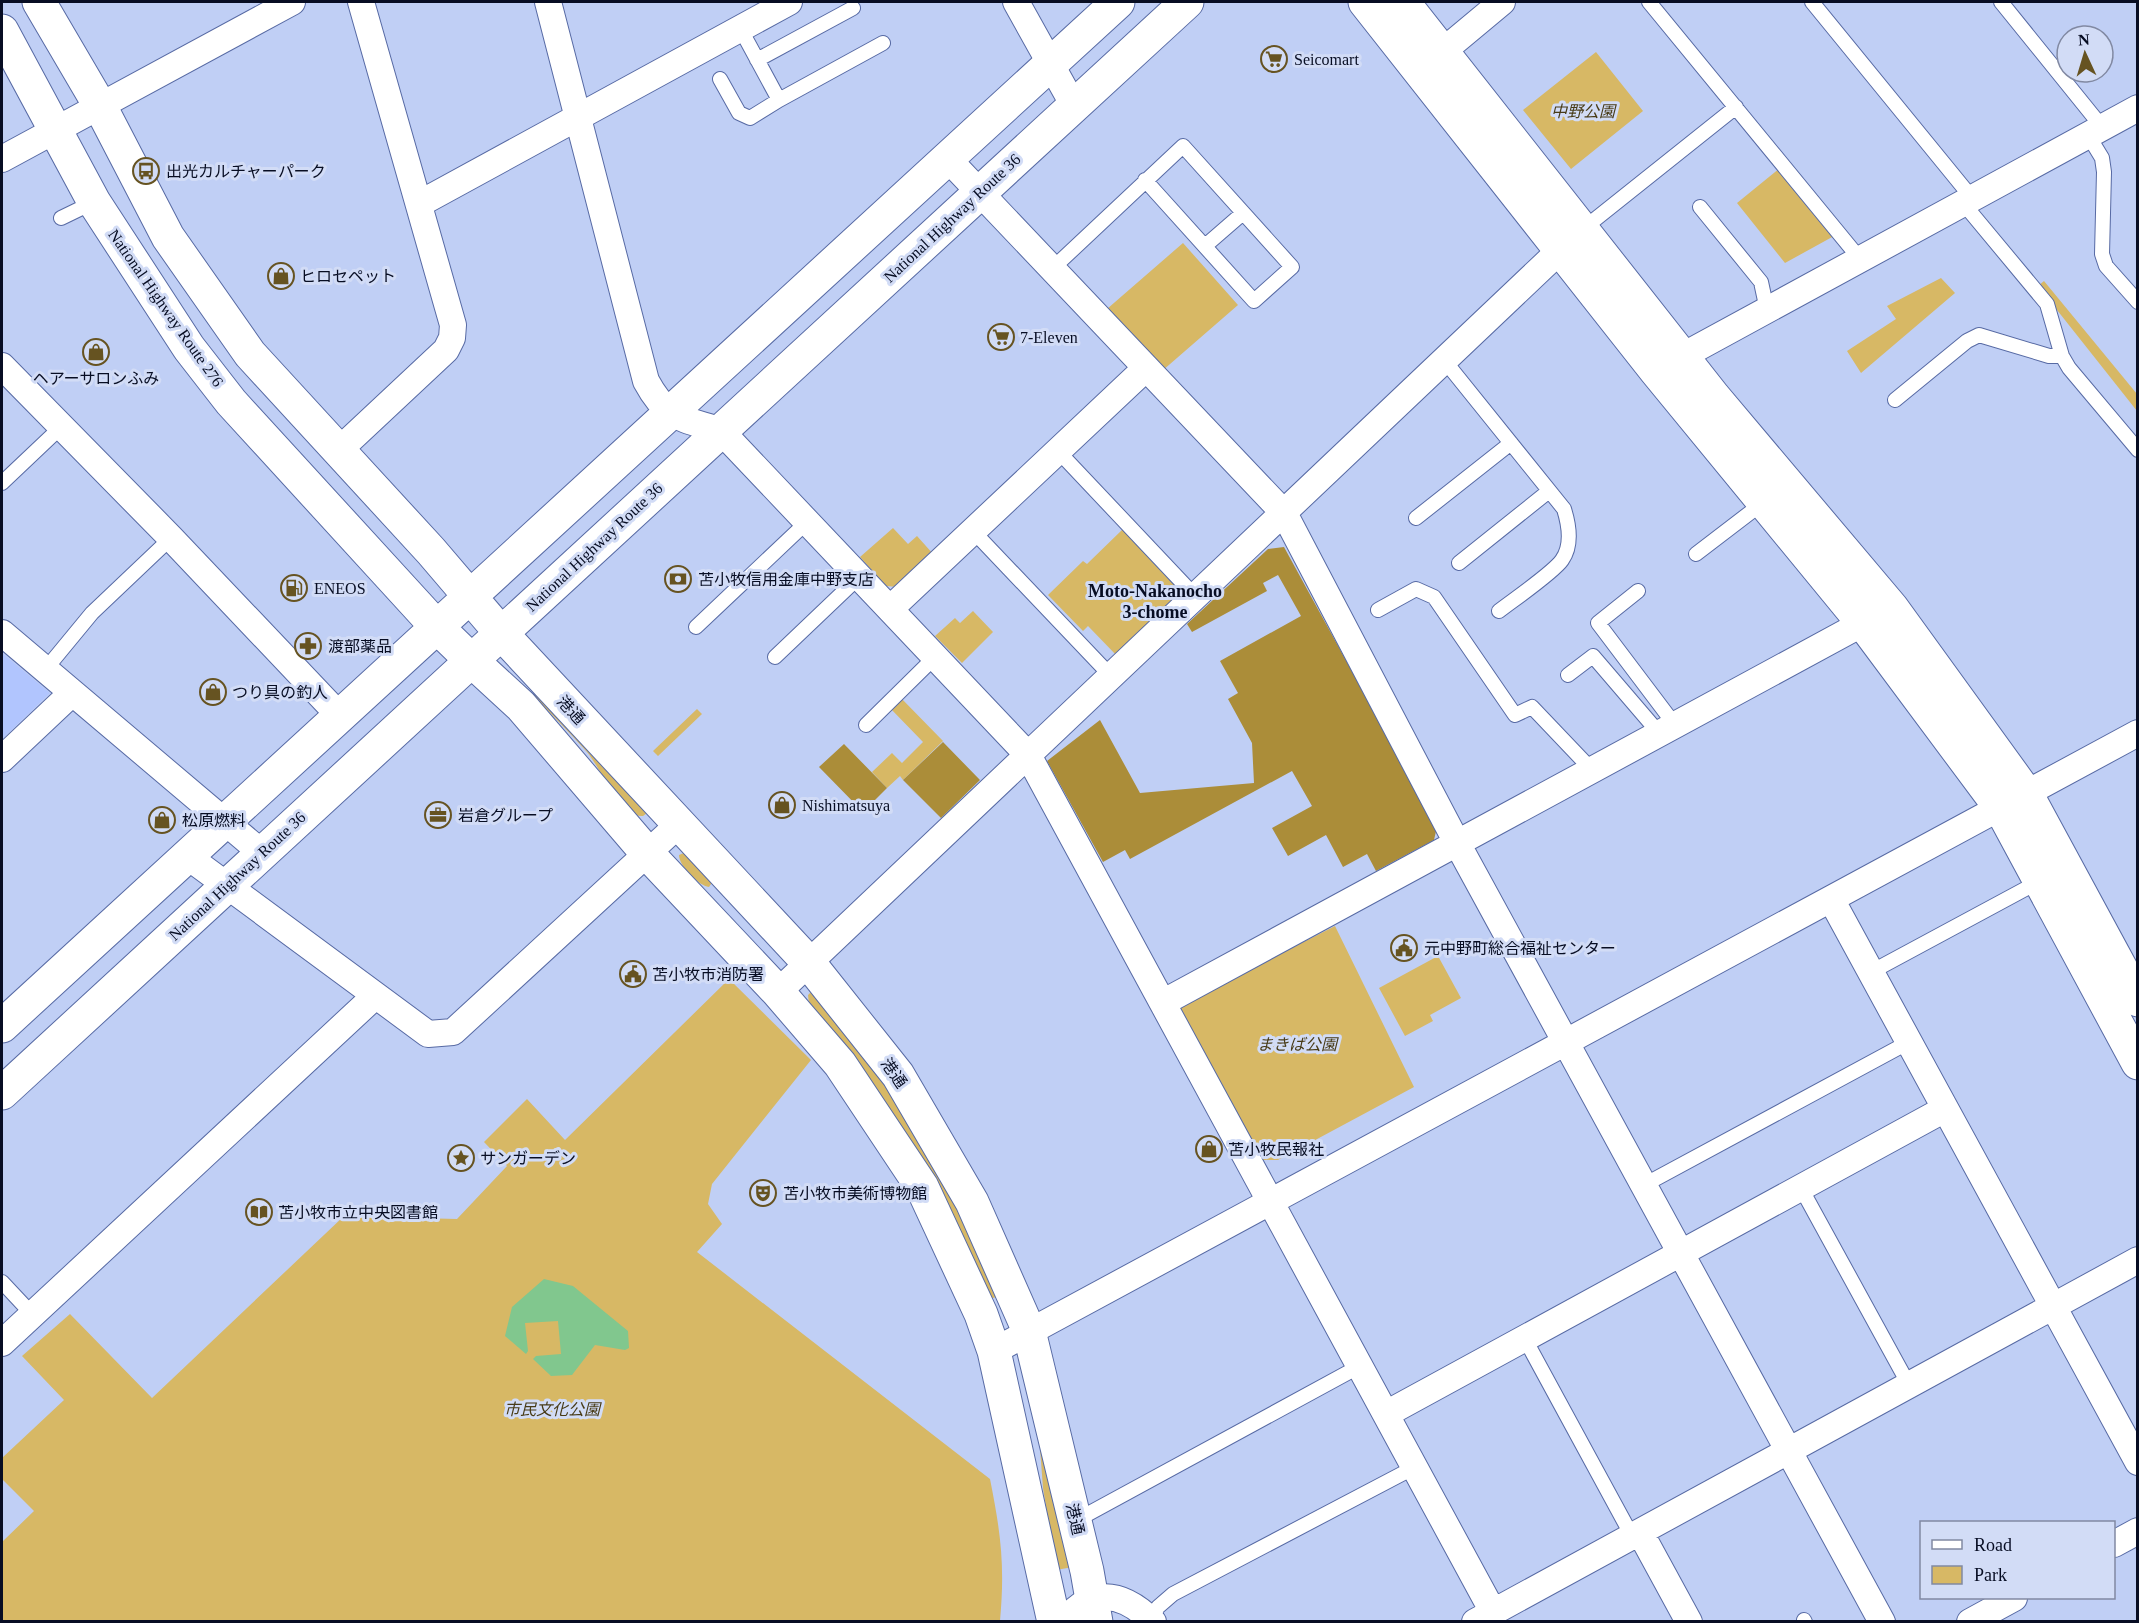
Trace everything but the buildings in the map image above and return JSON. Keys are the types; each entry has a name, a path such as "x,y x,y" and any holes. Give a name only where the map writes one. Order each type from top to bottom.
{"main road":[{"path":"39,2 100,106 168,237 250,354 501,633"},
{"path":"2,1026 436,626 1051,66 1118,2"},
{"name":"National Highway Route 36","path":"2,1093 1187,2"},
{"path":"1365,2 1572,239 1669,363 1764,502 2013,800 2040,881 2138,1063"},
{"path":"1403,2 1442,52 1572,239"},
{"name":"National Highway Route 276","path":"2,31 94,202 176,330 231,402 436,626 471,660"},
{"path":"1669,363 1892,608 2138,1000"},
{"name":"港通","path":"501,633 809,963 898,1075 972,1202 1029,1331 1094,1610"},
{"path":"471,660 521,706 647,853 778,992 840,1064 922,1187 981,1314 994,1350 1054,1622"}],"street":[{"path":"2,159 292,2"},
{"path":"337,452 446,350 452,338 453,325 361,2"},
{"path":"548,2 646,381 655,397 669,413 721,431 1028,755 1386,1414 1414,1467 1484,1617 2138,1260"},
{"path":"419,204 789,2"},
{"path":"1016,2 1074,106"},
{"path":"1442,52 1502,2"},
{"path":"1669,363 2138,108"},
{"path":"948,159 1284,513 1457,843 1882,1622"},
{"path":"778,992 1572,239"},
{"path":"2,366 60,428 171,538 339,715"},
{"path":"890,609 1146,368"},
{"path":"1164,1002 1892,608"},
{"path":"2,633 226,820 262,853"},
{"path":"2,759 72,693"},
{"path":"994,1350 2138,734"},
{"path":"187,856 228,884 428,1034 453,1032 678,825"},
{"path":"1831,899 2138,1462"},
{"path":"2,1343 375,996"},
{"path":"1386,1414 1945,1109"},
{"path":"2115,1543 2138,1531"},
{"path":"1636,1534 1689,1622"},
{"path":"1061,1622 1094,1610 1117,1597 1138,1607 1151,1621"},
{"path":"1970,1622 2012,1599"}],"lane":[{"path":"1649,2 1860,259"},
{"path":"1812,2 2047,304 2062,356 2069,368 2138,450"},
{"path":"2001,2 2095,131 2104,172 2102,254 2106,266 2138,302"},
{"path":"757,60 853,8"},
{"path":"740,28 779,100"},
{"path":"720,79 739,113 750,118 883,43"},
{"path":"1572,239 1736,107"},
{"path":"1052,269 1145,180 1183,146 1292,267 1254,301 1145,180"},
{"path":"61,218 94,202"},
{"path":"1700,207 1761,282 1767,310"},
{"path":"1205,246 1243,213"},
{"path":"1895,400 1967,341 1979,335 2049,356 2062,356"},
{"path":"1444,360 1564,509 1570,526 1562,560 1499,611"},
{"path":"2,483 60,428"},
{"path":"1416,518 1511,443"},
{"path":"1058,451 1195,596"},
{"path":"1459,563 1549,491"},
{"path":"1696,554 1764,502"},
{"path":"696,627 807,522"},
{"path":"973,531 1111,676"},
{"path":"45,670 92,613 171,538"},
{"path":"775,657 859,577"},
{"path":"1378,610 1416,589 1434,597 1515,715 1532,707 1592,770"},
{"path":"1638,591 1598,623 1667,729"},
{"path":"1568,675 1593,656 1667,729"},
{"path":"866,725 935,657"},
{"path":"1871,972 2040,881"},
{"path":"1644,1185 1909,1042"},
{"path":"1801,1188 1909,1385"},
{"path":"2,1282 32,1314"},
{"path":"1525,1339 1636,1534"},
{"path":"1075,1521 1360,1366"},
{"path":"1151,1621 1158,1607 1173,1594 1414,1467"}],"shaded area":[{"path":"1284,547 1437,827 1434,840 1376,871 1367,854 1343,867 1326,835 1288,856 1272,828 1312,806 1292,771 1130,859 1125,850 1103,862 1047,761 1100,720 1140,793 1254,783 1252,743 1228,699 1238,693 1220,661 1301,616 1278,575 1263,583 1267,591 1192,632 1187,624 1268,549"},
{"path":"2,653 50,693 2,739"},
{"path":"943,742 980,780 941,818 903,780"},
{"path":"844,744 887,788 863,812 819,767"},
{"path":"544,1279 573,1286 628,1331 629,1348 625,1350 595,1345 572,1375 551,1376 533,1359 536,1356 561,1354 558,1321 525,1323 528,1351 526,1354 505,1336 512,1307"}],"green space":[{"name":"中野公園","path":"1596,52 1643,111 1571,169 1523,110"},
{"path":"1780,168 1834,236 1785,263 1737,203"},
{"path":"1183,243 1238,305 1162,371 1107,309"},
{"path":"1941,278 1955,293 1861,373 1847,351 1896,319 1887,306"},
{"path":"2044,281 2137,394 2137,411 2038,286"},
{"path":"893,528 908,544 917,536 934,555 898,587 886,586 860,557"},
{"path":"1123,529 1186,594 1119,658 1088,626 1083,631 1048,595 1083,561 1087,564"},
{"path":"973,611 993,632 962,663 935,636 955,618 960,623"},
{"path":"538,690 647,813 643,816 635,815 620,801 587,752 533,695"},
{"path":"901,698 943,741 903,780 900,776 887,788 872,772 892,753 902,763 923,742 890,708"},
{"path":"697,709 702,714 658,756 653,751"},
{"path":"686,852 713,881 709,887 695,879 682,864 679,855"},
{"name":"まきば公園","path":"1335,926 1414,1087 1278,1160 1263,1160 1178,1006"},
{"path":"1438,956 1461,998 1430,1015 1433,1021 1405,1036 1379,988"},
{"name":"市民文化公園","path":"729,979 811,1060 712,1184 708,1204 722,1224 697,1252 990,1479 1001,1550 1000,1621 2,1622 2,1542 34,1511 2,1479 2,1458 64,1400 22,1356 70,1314 152,1398 344,1216 457,1219 507,1166 484,1142 527,1099 565,1140"},
{"path":"811,992 867,1054 943,1169 997,1297 988,1299 809,1004 808,995"},
{"path":"1038,1422 1073,1567 1056,1570 1043,1488"}],"place":[{"name":"Seicomart","path":"1274,59"},
{"name":"出光カルチャーパーク","path":"146,171"},
{"name":"ヒロセペット","path":"281,276"},
{"name":"7-Eleven","path":"1001,337"},
{"name":"ヘアーサロンふみ","path":"96,352"},
{"name":"苫小牧信用金庫中野支店","path":"678,579"},
{"name":"ENEOS","path":"294,588"},
{"name":"渡部薬品","path":"308,646"},
{"name":"つり具の釣人","path":"213,692"},
{"name":"Nishimatsuya","path":"782,805"},
{"name":"岩倉グループ","path":"438,815"},
{"name":"松原燃料","path":"162,820"},
{"name":"元中野町総合福祉センター","path":"1404,948"},
{"name":"苫小牧市消防署","path":"633,974"},
{"name":"苫小牧民報社","path":"1209,1149"},
{"name":"サンガーデン","path":"461,1158"},
{"name":"苫小牧市美術博物館","path":"763,1193"},
{"name":"苫小牧市立中央図書館","path":"259,1212"}],"district":[{"name":"Moto-Nakanocho 3-chome","path":"1155,601"}]}
